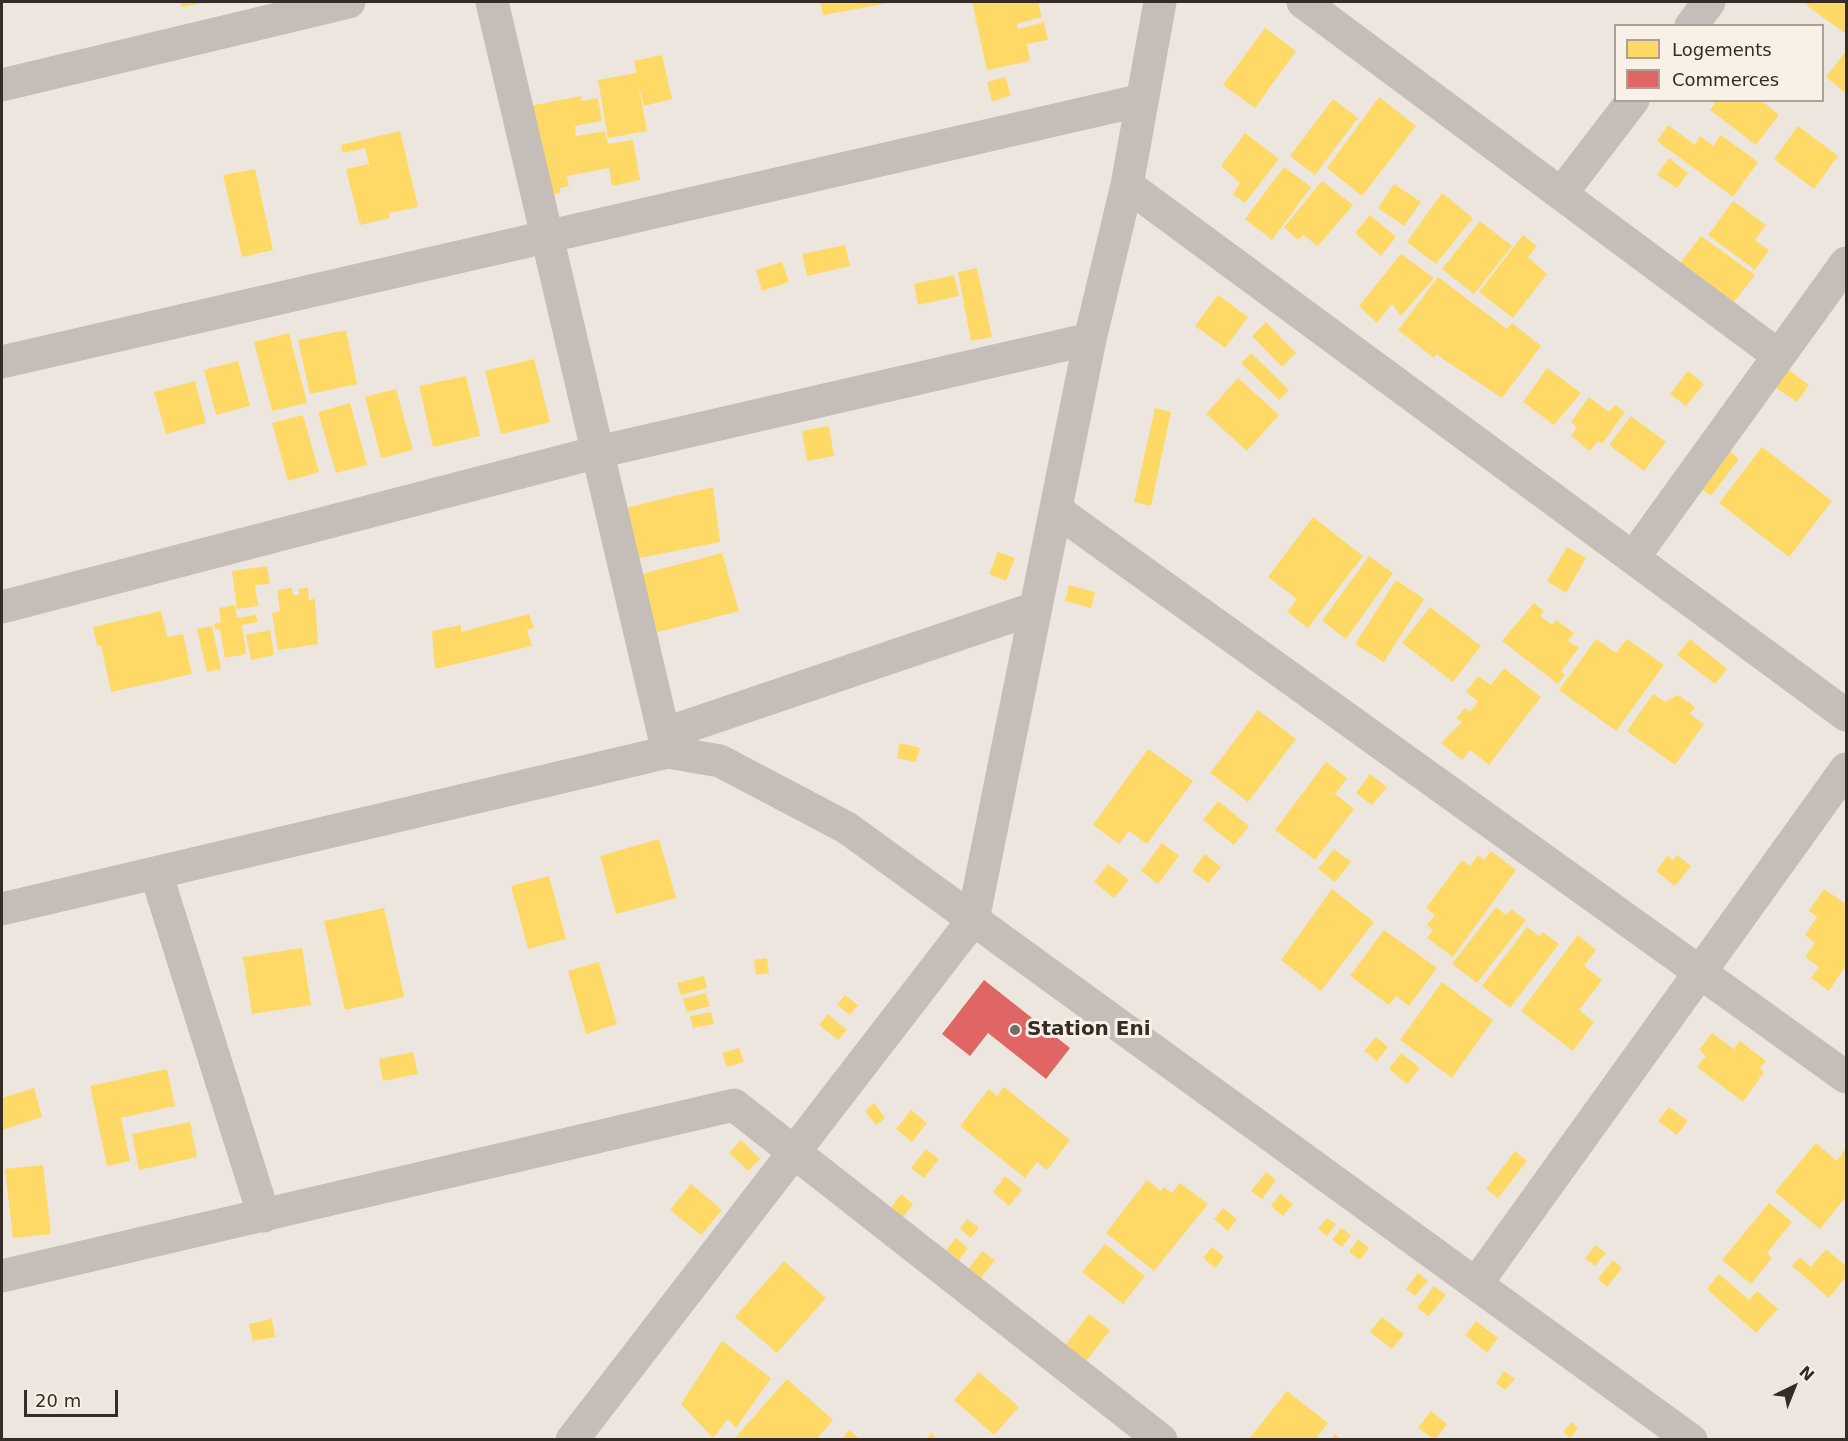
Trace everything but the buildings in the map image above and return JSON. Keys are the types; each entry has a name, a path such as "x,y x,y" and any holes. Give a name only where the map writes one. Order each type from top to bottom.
{"street":[{"path":"2,85 349,2"},
{"path":"492,2 666,743"},
{"path":"587,1434 794,1152 974,920 1090,339 1127,185 1160,2"},
{"path":"1303,2 1779,357"},
{"path":"1692,24 1709,2"},
{"path":"2,362 1142,100"},
{"path":"1561,194 1631,102"},
{"path":"1127,185 1846,715"},
{"path":"1633,558 1846,263"},
{"path":"2,607 598,452 1090,339"},
{"path":"1056,510 1846,1077"},
{"path":"2,909 156,873 666,743 1036,608"},
{"path":"666,743 720,760 847,828 1691,1440"},
{"path":"1476,1284 1846,769"},
{"path":"156,873 264,1216"},
{"path":"2,1276 734,1105 1161,1440"}],"place":[{"name":"Station Eni","path":"1015,1030"}]}
